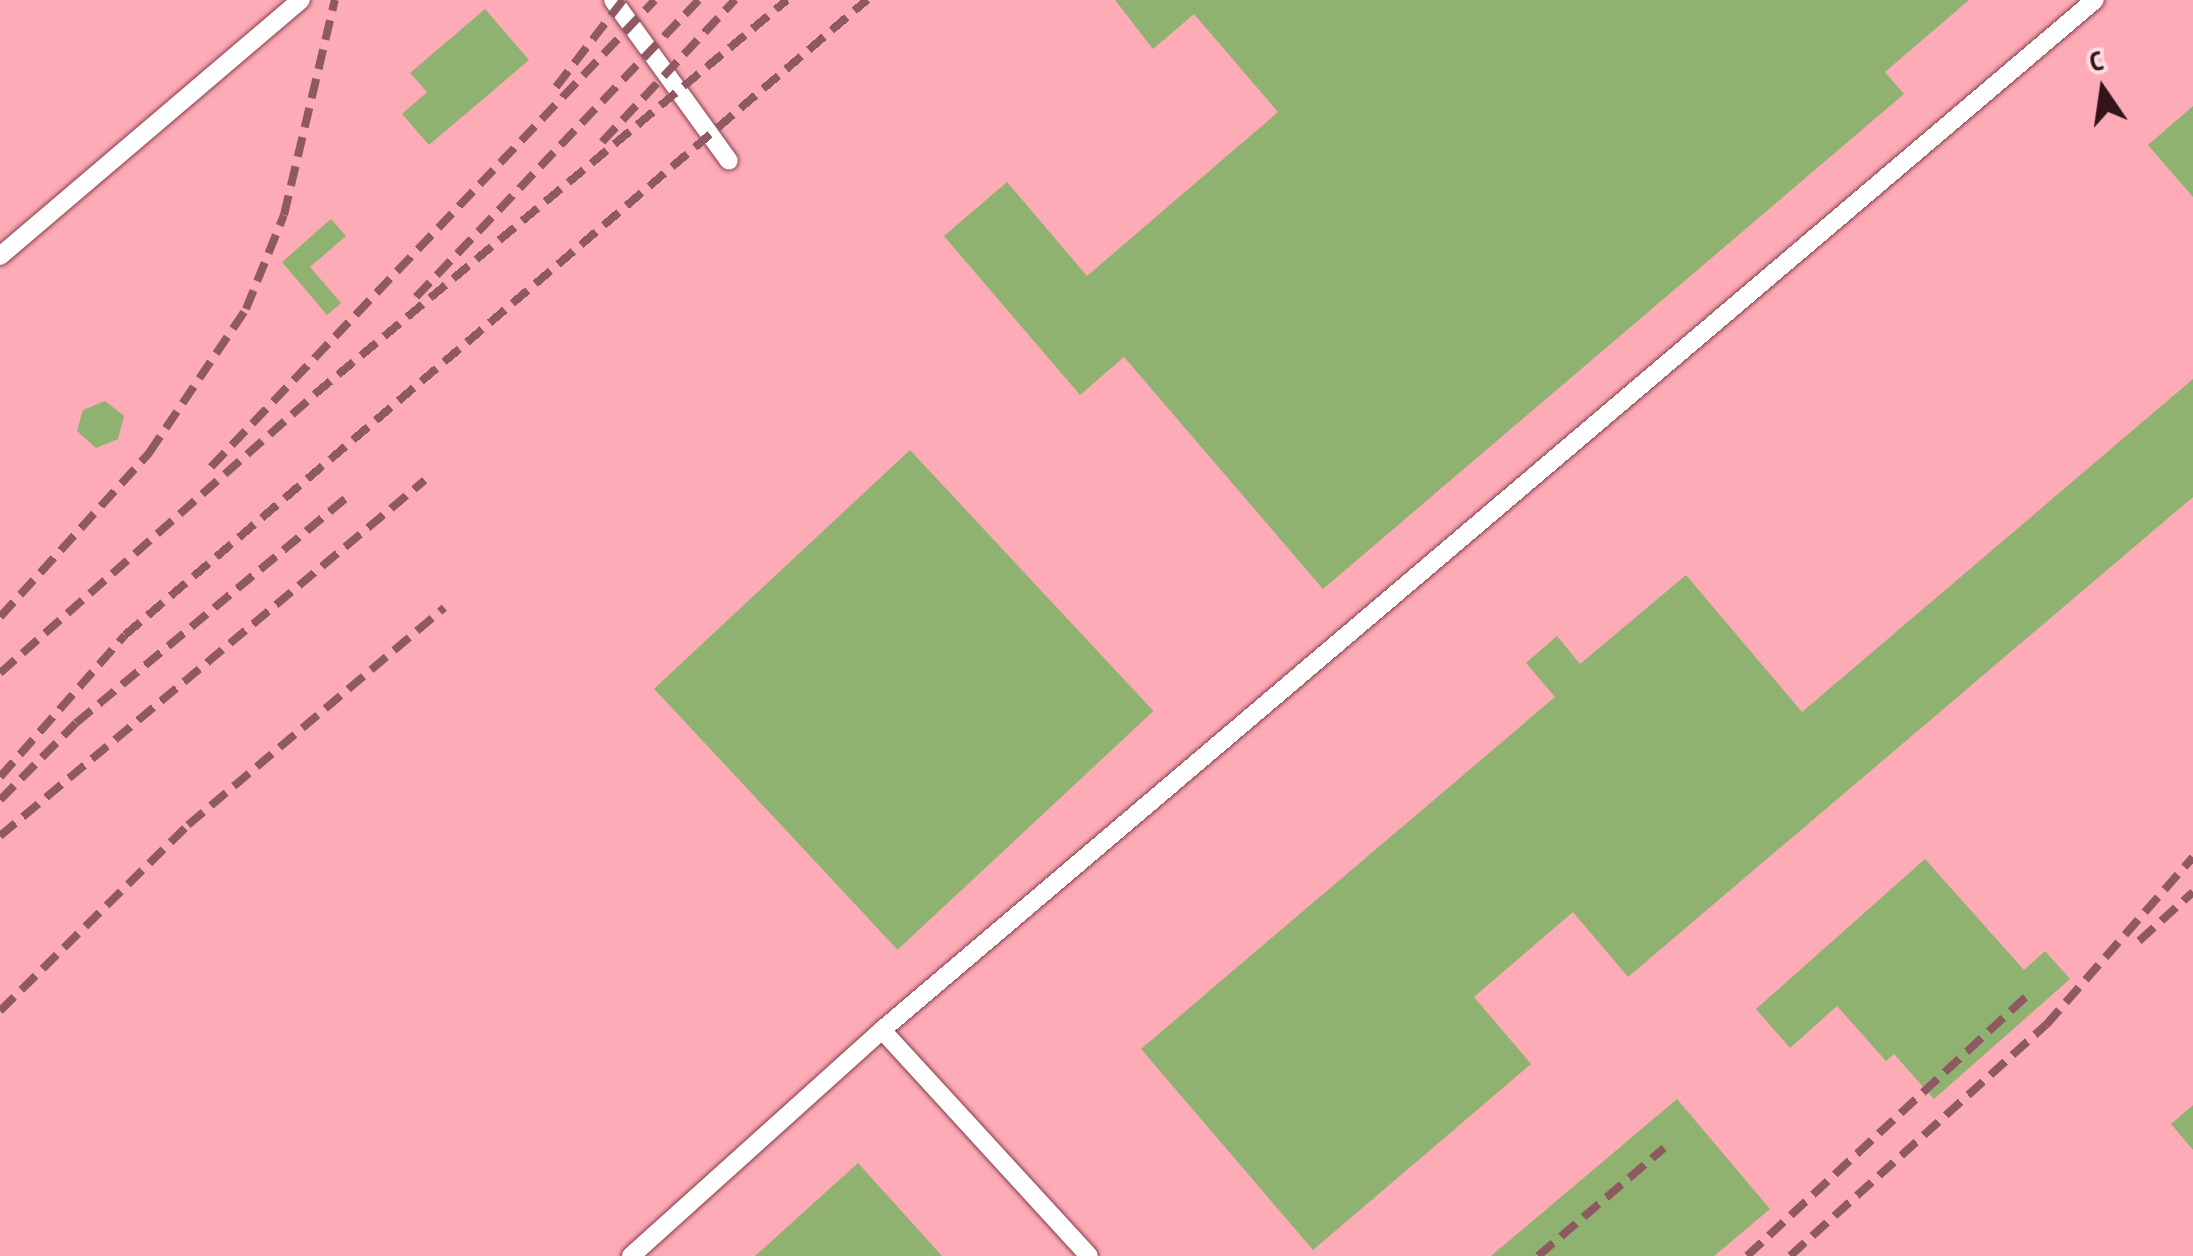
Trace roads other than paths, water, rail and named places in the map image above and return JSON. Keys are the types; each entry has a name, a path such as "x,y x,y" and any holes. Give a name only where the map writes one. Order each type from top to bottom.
{"lane":[{"path":"0,256 300,0"},
{"path":"612,0 730,160"},
{"path":"631,1256 882,1030 2095,0"},
{"path":"882,1030 1089,1256"}],"railway":[{"path":"0,617 149,453 246,309 284,215 335,0"},
{"path":"556,87 623,0"},
{"path":"211,467 655,0"},
{"path":"416,297 699,0"},
{"path":"602,142 735,0"},
{"path":"0,673 315,394 787,0"},
{"path":"0,777 125,635 867,0"},
{"path":"0,836 425,480"},
{"path":"0,800 76,723 348,496"},
{"path":"0,1011 188,825 444,608"},
{"path":"1790,1256 2046,1025 2193,857"},
{"path":"2139,941 2193,892"},
{"path":"1747,1256 2029,994"},
{"path":"1538,1256 1664,1148"}]}
